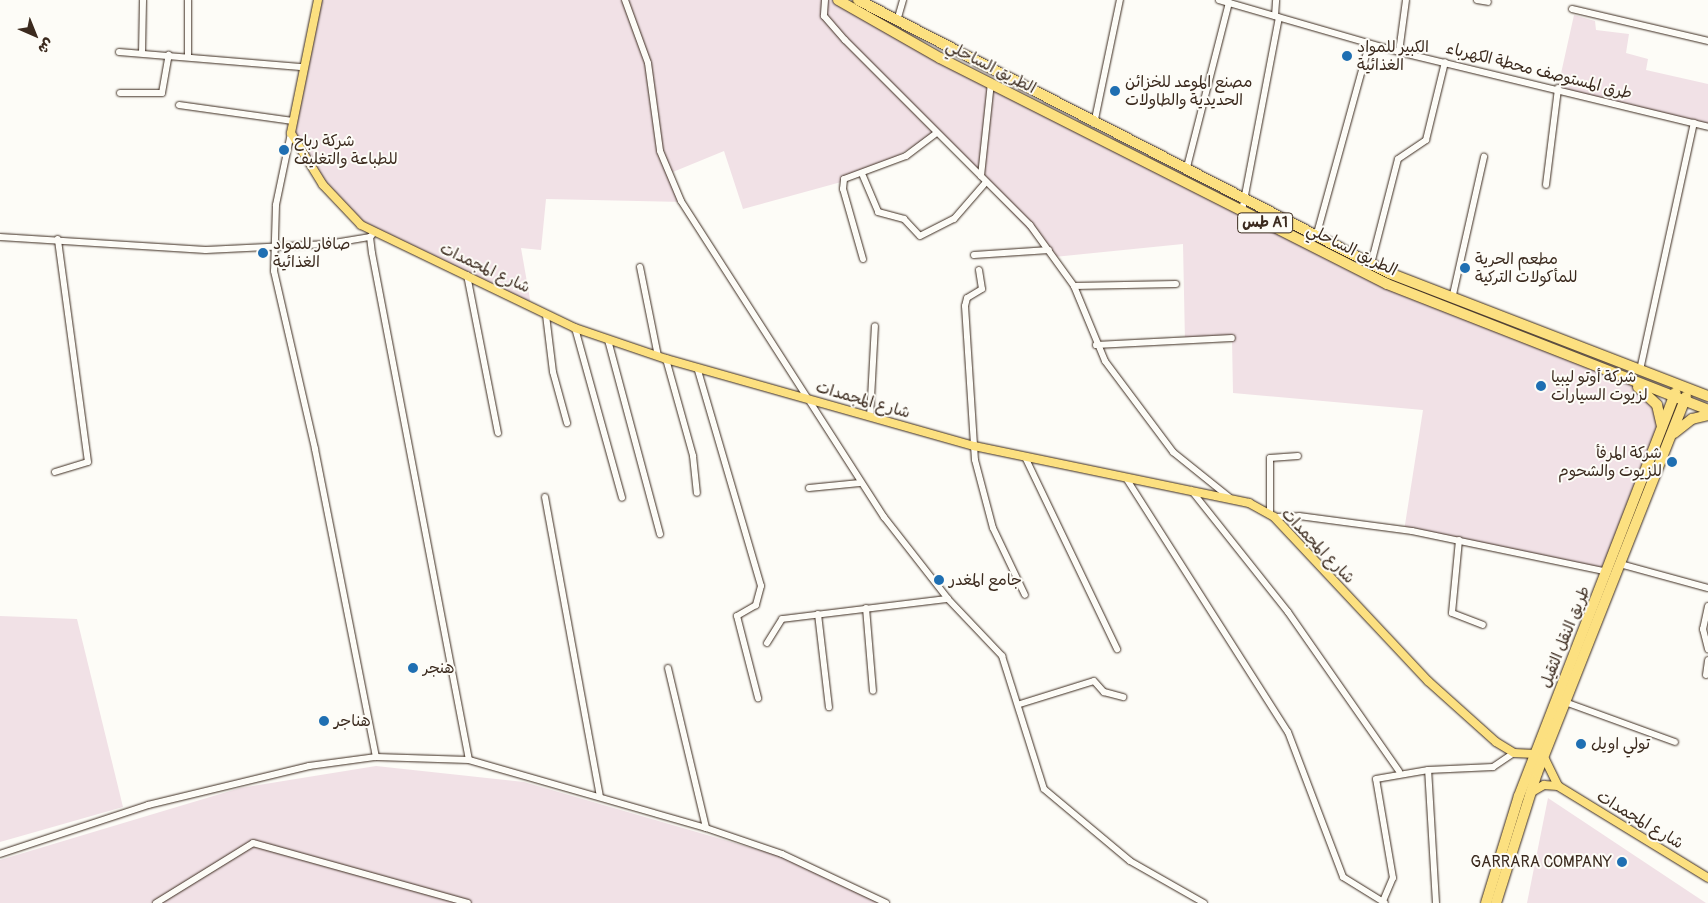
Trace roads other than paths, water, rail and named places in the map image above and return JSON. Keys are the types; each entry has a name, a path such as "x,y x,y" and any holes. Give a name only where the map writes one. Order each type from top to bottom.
{"highway":[{"name":"الطريق الساحلي","path":"838,0 990,83 1394,287 1632,382 1708,410"},
{"name":"الطريق الساحلي","path":"858,0 896,22 1094,124 1371,264 1452,299 1708,396"},
{"path":"1632,382 1657,405 1665,436 1684,424 1708,415"},
{"name":"طريق النقل الثقيل","path":"1679,384 1680,399"},
{"name":"طريق النقل الثقيل","path":"1486,903 1539,754 1608,572 1680,399 1689,388"},
{"name":"طريق النقل الثقيل","path":"1496,903 1529,795 1539,754 1565,702 1620,564 1665,436"}],"main road":[{"path":"291,133 318,0"},
{"name":"شارع المجمدات","path":"291,133 338,203 373,234 575,328 662,357 974,446 1026,459 1229,497 1272,516 1440,693 1496,742 1514,753"},
{"path":"1514,753 1539,754 1549,774 1558,786"},
{"path":"1529,795 1540,786 1558,786"},
{"name":"شارع المجمدات","path":"1558,786 1708,878"}],"street":[{"path":"142,53 143,0"},
{"path":"188,0 188,55"},
{"path":"624,0 646,54 660,151 670,180 860,483 948,599 995,646 1020,704 1048,794 1130,862 1204,903"},
{"path":"825,0 824,16 981,176 1049,250 1074,286 1096,345 1174,452 1229,497"},
{"path":"896,22 903,0"},
{"path":"1094,124 1120,0"},
{"name":"طرق المستوصف محطة الكهرباء","path":"1220,0 1399,52 1558,88 1708,127"},
{"path":"1242,211 1277,17 1276,0"},
{"path":"1399,52 1406,0"},
{"path":"1477,0 1488,2"},
{"path":"1186,170 1229,2"},
{"path":"1572,9 1708,42"},
{"path":"1316,237 1369,44"},
{"path":"119,52 188,55 303,67"},
{"path":"120,93 162,93 169,55"},
{"path":"1371,264 1398,159 1426,140 1445,62"},
{"path":"981,176 990,83"},
{"path":"1546,185 1558,88"},
{"path":"179,106 293,121"},
{"path":"1640,370 1694,123"},
{"path":"863,259 843,189 844,179 863,176 906,156 936,132"},
{"path":"291,133 281,170 272,246 274,271 315,450 376,757"},
{"path":"1452,299 1484,157"},
{"path":"863,176 878,212 904,219 920,236 954,219 986,182"},
{"path":"0,237 58,239 206,250 328,244 373,234 469,760"},
{"path":"55,472 88,462 58,239"},
{"path":"974,255 1049,250"},
{"path":"640,267 662,357 693,456 697,493"},
{"path":"979,270 982,288 967,298 965,306 974,446 992,528 1025,595"},
{"path":"466,276 498,433"},
{"path":"1074,286 1176,284"},
{"path":"546,315 553,372 566,423"},
{"path":"870,417 875,326"},
{"path":"575,328 614,455 622,498"},
{"path":"1096,345 1232,338"},
{"path":"608,340 660,534"},
{"path":"698,367 760,586 756,605 737,616 758,698"},
{"path":"1298,456 1270,458 1272,516 1394,528 1608,572"},
{"path":"1026,459 1117,649"},
{"path":"1126,478 1288,732 1343,877 1384,902 1393,878 1375,781 1380,775 1399,771 1493,767 1514,753"},
{"path":"809,488 860,483"},
{"path":"1191,490 1288,612 1399,771"},
{"path":"545,496 600,796"},
{"path":"1459,540 1452,613 1484,625"},
{"path":"1620,564 1708,588"},
{"path":"768,643 782,618 948,599"},
{"path":"1708,606 1703,629 1708,649"},
{"path":"866,608 873,691"},
{"path":"818,614 829,707"},
{"path":"1706,675 1708,660"},
{"path":"668,668 706,828"},
{"path":"1020,704 1094,681 1104,692 1122,697"},
{"path":"1565,702 1675,742"},
{"path":"0,854 124,812 242,780 376,757 469,760 600,796 706,828 794,860 886,903"},
{"path":"1428,770 1436,903"},
{"path":"156,903 253,842 468,903"}],"place":[{"name":"الكبير للمواد الغذائية","path":"1347,56"},
{"name":"مصنع الموعد للخزائن الحديدية والطاولات","path":"1115,91"},
{"name":"شركة رباح للطباعة والتغليف","path":"284,150"},
{"name":"صافار للمواد الغذائية","path":"263,253"},
{"name":"مطعم الحرية للمأكولات التركية","path":"1465,268"},
{"name":"شركة أوتو ليبيا لزيوت السيارات","path":"1541,386"},
{"name":"شركة المرفأ للزيوت والشحوم","path":"1672,462"},
{"name":"جامع المغدر","path":"939,580"},
{"name":"هنجر","path":"413,668"},
{"name":"هناجر","path":"324,721"},
{"name":"تولي اويل","path":"1581,744"},
{"name":"GARRARA COMPANY","path":"1622,862"}]}
